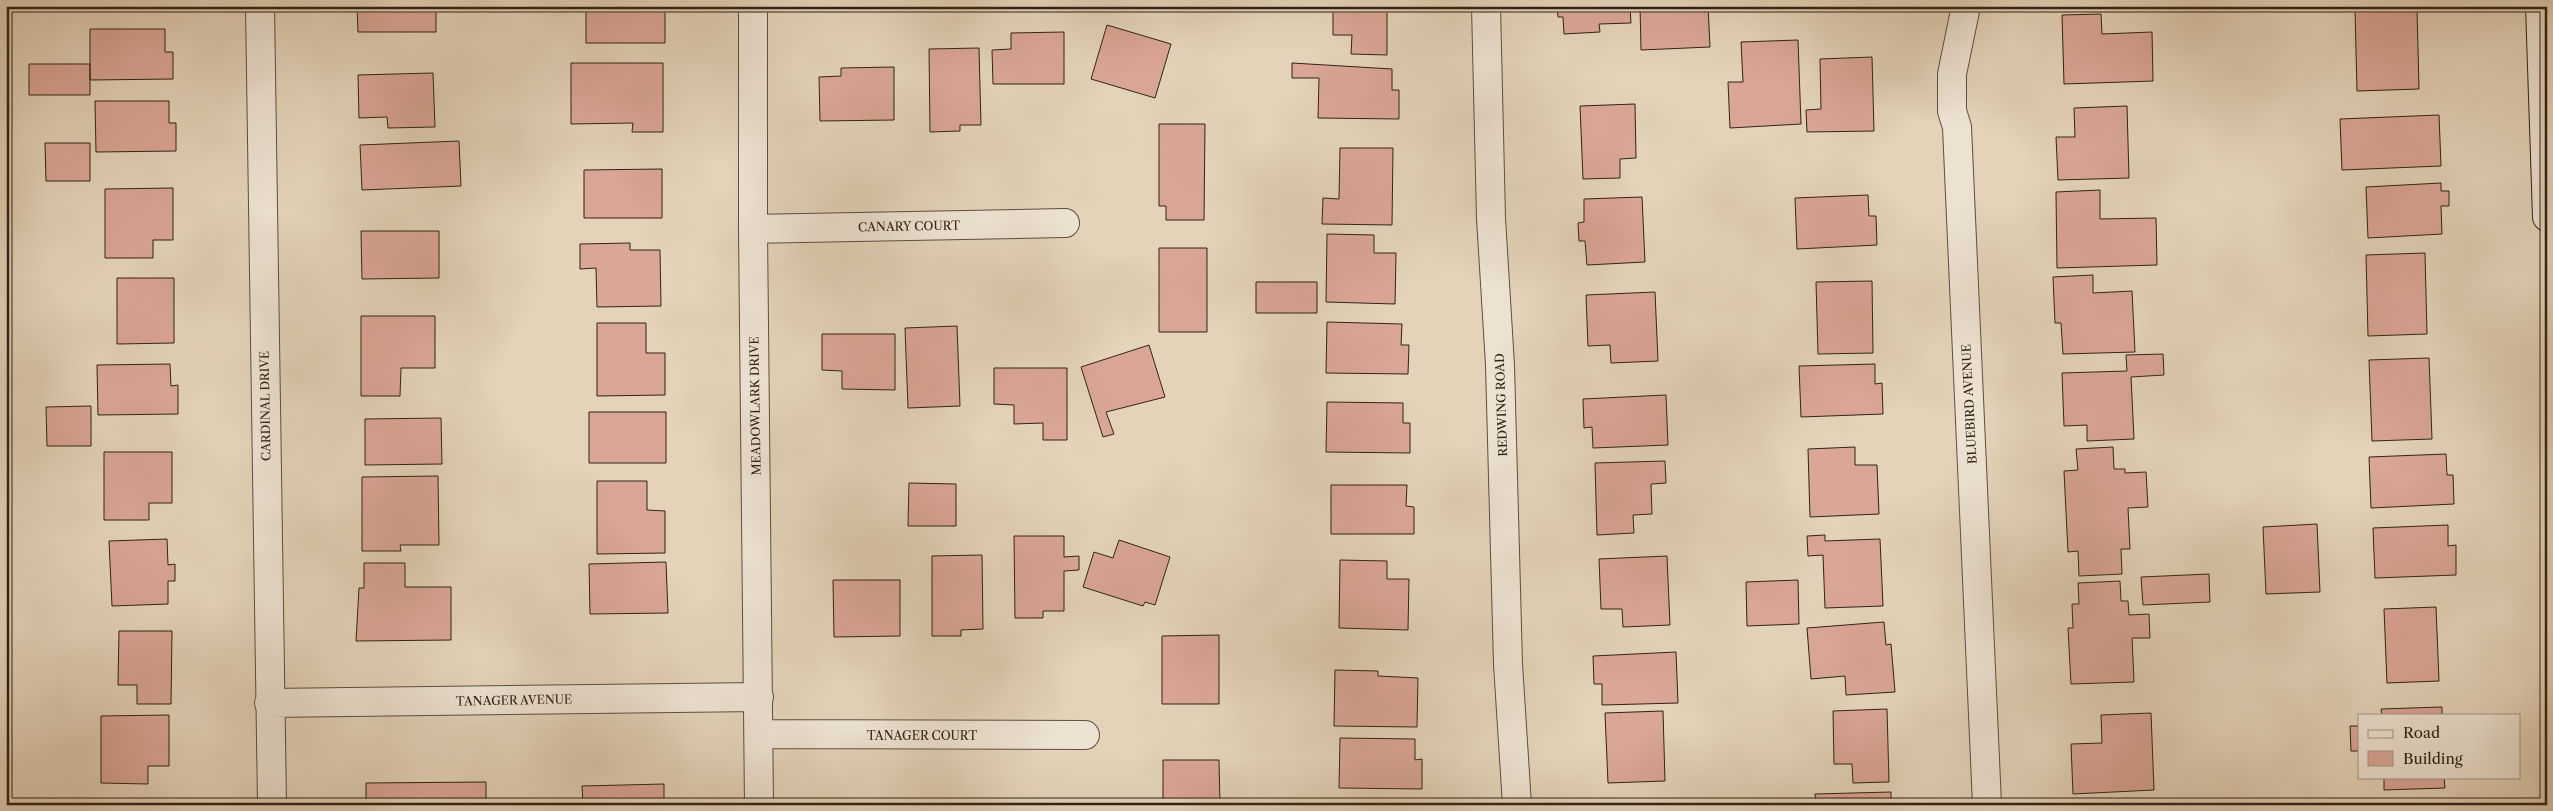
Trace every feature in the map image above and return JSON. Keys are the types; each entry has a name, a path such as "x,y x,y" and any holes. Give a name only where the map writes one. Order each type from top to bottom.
{"street":[{"name":"CARDINAL DRIVE","path":"260,6 272,805"},
{"name":"MEADOWLARK DRIVE","path":"753,6 753,229 760,697 759,805"},
{"name":"REDWING ROAD","path":"1486,6 1491,218 1500,365 1508,664 1517,805"},
{"path":"2540,6 2547,217"},
{"name":"BLUEBIRD AVENUE","path":"1965,7 1952,74 1952,111 1957,127 1987,805"},
{"name":"CANARY COURT","path":"753,229 1065,224"},
{"name":"TANAGER AVENUE","path":"269,703 760,697"},
{"name":"TANAGER COURT","path":"759,734 1085,735"}],"building":[{"path":"93,6 171,6 172,9 93,10"},
{"path":"357,6 436,6 436,32 358,32"},
{"path":"586,6 665,6 665,43 586,43"},
{"path":"1333,6 1387,6 1387,55 1351,54 1352,35 1333,35"},
{"path":"1557,6 1630,6 1631,23 1599,24 1600,32 1564,34 1563,17 1558,17"},
{"path":"1640,6 1708,6 1710,47 1641,50"},
{"path":"2417,8 2419,89 2357,91 2355,10"},
{"path":"2101,14 2102,34 2152,32 2153,81 2064,84 2062,15"},
{"path":"1107,25 1171,44 1155,98 1091,79"},
{"path":"90,29 165,29 165,52 173,52 173,79 90,80"},
{"path":"1064,32 1064,84 993,84 992,50 1011,49 1011,33"},
{"path":"1798,40 1801,124 1730,128 1728,82 1743,82 1741,42"},
{"path":"979,48 981,125 960,125 960,131 930,132 929,49"},
{"path":"1872,57 1874,131 1807,132 1806,110 1821,109 1820,59"},
{"path":"571,63 663,63 663,132 632,132 633,123 571,124"},
{"path":"1292,63 1392,69 1392,90 1399,90 1399,119 1318,118 1319,78 1292,78"},
{"path":"29,64 90,64 90,95 29,95"},
{"path":"894,67 894,120 820,121 819,77 841,76 841,68"},
{"path":"433,73 435,127 388,128 387,117 359,118 358,75"},
{"path":"95,101 169,101 169,123 176,123 176,151 96,152"},
{"path":"1635,104 1636,158 1620,159 1620,178 1583,179 1580,106"},
{"path":"2127,106 2129,178 2058,180 2056,137 2075,137 2074,108"},
{"path":"2439,115 2441,166 2342,170 2340,119"},
{"path":"1159,124 1205,124 1204,220 1166,220 1166,206 1159,206"},
{"path":"459,141 461,186 362,190 360,145"},
{"path":"45,143 90,143 90,181 46,181"},
{"path":"1340,148 1393,148 1392,225 1322,224 1323,198 1339,199"},
{"path":"662,169 662,218 584,218 584,170"},
{"path":"2441,183 2441,191 2449,191 2449,206 2441,206 2442,234 2368,238 2366,187"},
{"path":"173,188 173,240 153,240 153,258 105,258 105,189"},
{"path":"2100,190 2100,219 2156,218 2157,265 2057,268 2056,192"},
{"path":"1868,195 1869,216 1876,216 1877,245 1797,249 1795,198"},
{"path":"1642,197 1645,262 1587,265 1585,241 1579,241 1578,223 1584,222 1584,199"},
{"path":"361,231 439,231 439,278 362,279"},
{"path":"1327,234 1374,235 1374,253 1396,253 1395,304 1326,302"},
{"path":"630,243 630,250 660,250 661,306 597,307 596,268 580,269 580,244"},
{"path":"1159,248 1207,248 1207,332 1159,332"},
{"path":"2425,253 2427,334 2368,336 2366,255"},
{"path":"2093,275 2093,293 2132,291 2135,352 2063,354 2061,323 2055,323 2053,277"},
{"path":"117,278 174,278 174,343 117,344"},
{"path":"1872,281 1873,353 1818,354 1816,282"},
{"path":"1256,282 1317,282 1317,313 1256,313"},
{"path":"1655,292 1658,361 1611,363 1610,345 1588,346 1586,295"},
{"path":"361,316 435,316 435,368 401,368 400,396 361,396"},
{"path":"1327,322 1402,324 1401,345 1409,345 1408,374 1326,373"},
{"path":"597,323 646,323 646,353 665,353 665,395 597,396"},
{"path":"957,326 960,406 908,408 905,328"},
{"path":"822,334 895,334 895,390 842,389 842,371 822,370"},
{"path":"1149,345 1165,397 1106,412 1114,434 1103,437 1081,367"},
{"path":"2163,354 2164,375 2131,377 2134,439 2087,441 2087,425 2064,426 2062,373 2127,371 2126,355"},
{"path":"2429,358 2432,439 2372,441 2369,360"},
{"path":"170,364 171,386 178,385 178,414 98,415 97,365"},
{"path":"1875,364 1875,384 1882,383 1883,414 1801,417 1799,366"},
{"path":"994,368 1067,368 1067,440 1043,440 1043,423 1014,424 1014,405 994,404"},
{"path":"1666,395 1668,445 1593,448 1592,427 1584,428 1583,399"},
{"path":"1327,402 1403,403 1403,423 1410,423 1410,453 1326,452"},
{"path":"91,406 91,446 47,446 46,407"},
{"path":"589,412 666,412 666,463 589,463"},
{"path":"441,418 442,464 365,465 365,419"},
{"path":"1855,447 1855,465 1877,465 1879,514 1810,517 1808,449"},
{"path":"2113,447 2114,469 2125,469 2125,473 2146,472 2148,507 2128,508 2130,549 2121,549 2122,574 2079,576 2078,551 2068,552 2064,471 2078,470 2076,449"},
{"path":"104,452 172,452 172,503 149,503 149,520 104,520"},
{"path":"2446,454 2447,475 2453,475 2454,504 2371,508 2369,457"},
{"path":"1665,461 1666,483 1651,484 1652,514 1633,515 1634,533 1597,535 1595,463"},
{"path":"438,476 439,545 400,545 401,551 362,551 362,477"},
{"path":"597,481 647,481 647,510 665,511 665,553 597,554"},
{"path":"909,483 956,484 956,526 908,526"},
{"path":"1331,485 1407,485 1406,506 1414,507 1414,534 1331,534"},
{"path":"2317,524 2320,592 2266,594 2263,527"},
{"path":"2448,525 2448,546 2456,545 2456,575 2375,578 2373,528"},
{"path":"1825,535 1825,541 1880,539 1883,606 1825,608 1823,555 1808,556 1807,536"},
{"path":"1014,536 1064,536 1064,557 1079,556 1079,570 1064,571 1064,611 1043,611 1043,618 1015,618"},
{"path":"167,539 168,565 175,564 175,581 168,581 168,604 112,606 109,541"},
{"path":"1119,540 1170,557 1155,605 1145,602 1143,606 1083,587 1094,552 1113,558"},
{"path":"982,555 983,629 961,630 961,636 932,636 932,556"},
{"path":"1667,556 1670,625 1623,627 1622,609 1601,609 1599,559"},
{"path":"1340,560 1387,561 1387,579 1409,579 1408,630 1339,628"},
{"path":"666,562 668,613 590,614 589,564"},
{"path":"364,563 405,563 405,587 451,587 451,640 356,641 359,588 364,588"},
{"path":"2209,574 2210,602 2143,605 2141,577"},
{"path":"833,580 900,580 900,636 834,637"},
{"path":"1798,580 1799,624 1747,626 1746,582"},
{"path":"2120,581 2121,601 2128,601 2129,615 2149,614 2150,638 2132,638 2134,682 2071,684 2068,628 2073,628 2072,604 2079,604 2078,583"},
{"path":"2436,607 2439,681 2387,683 2384,609"},
{"path":"1884,622 1886,645 1891,644 1895,692 1846,695 1845,676 1811,679 1807,628"},
{"path":"119,631 172,631 171,704 137,704 137,685 118,685"},
{"path":"1219,635 1219,704 1162,704 1162,636"},
{"path":"1676,652 1678,703 1602,705 1602,684 1594,684 1593,656"},
{"path":"1335,670 1378,671 1378,676 1418,678 1417,727 1334,726"},
{"path":"2442,707 2442,714 2382,714 2381,709"},
{"path":"1887,709 1889,782 1853,783 1852,764 1834,764 1833,711"},
{"path":"1663,711 1665,781 1608,783 1605,713"},
{"path":"2151,713 2154,790 2073,794 2071,744 2102,743 2101,715"},
{"path":"169,715 169,766 148,766 148,784 101,783 101,716"},
{"path":"2350,726 2358,726 2358,751 2351,751"},
{"path":"1340,738 1415,739 1415,760 1422,759 1422,789 1339,788"},
{"path":"1163,760 1219,760 1220,805 1163,805"},
{"path":"2384,778 2444,778 2445,788 2384,790"},
{"path":"486,782 486,805 366,805 366,783"},
{"path":"664,784 664,805 583,805 582,786"},
{"path":"1891,792 1891,805 1816,805 1815,794"},
{"path":"174,801 174,805 99,805 99,804"}]}
